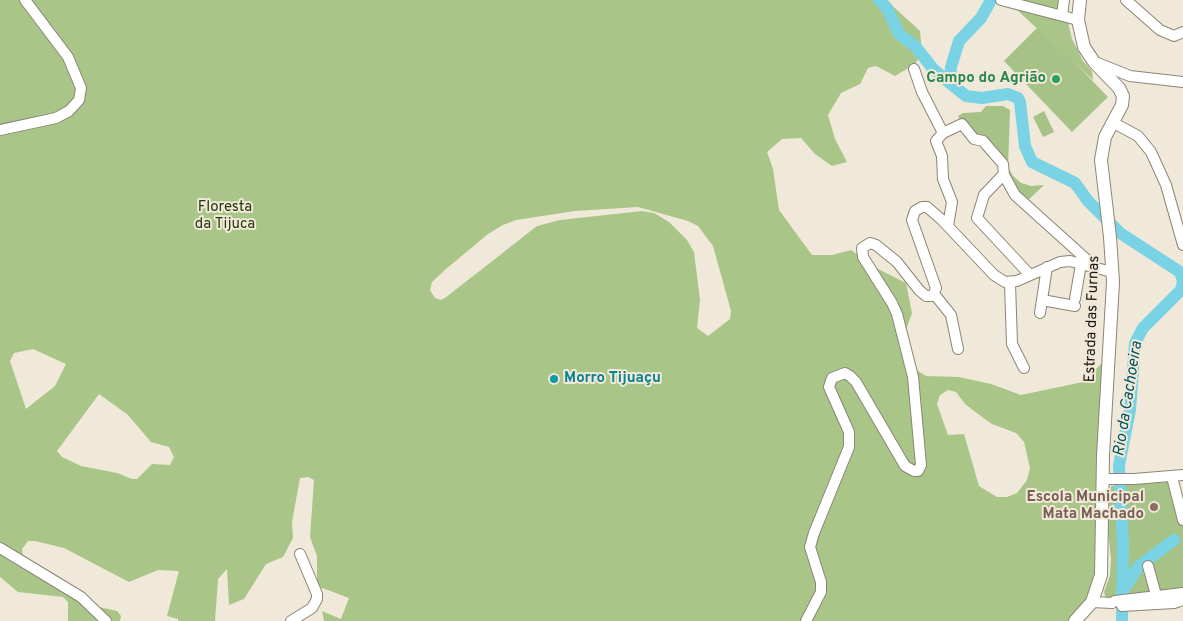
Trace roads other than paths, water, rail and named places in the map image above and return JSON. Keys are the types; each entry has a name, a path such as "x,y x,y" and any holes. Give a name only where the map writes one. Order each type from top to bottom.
{"main road":[{"name":"Estrada das Furnas","path":"1075,621 1092,602 1101,574 1108,479 1112,272 1102,160 1105,137 1122,104 1122,93 1094,62 1084,47 1078,20 1080,0"}],"street":[{"path":"0,130 56,118 69,111 79,100 81,88 68,56 25,0"},
{"path":"1001,0 1025,2 1078,20"},
{"path":"1062,15 1064,0"},
{"path":"1126,0 1160,30 1174,36 1183,32"},
{"path":"1094,62 1130,76 1183,82"},
{"path":"914,69 922,92 943,133"},
{"path":"1112,122 1138,136 1151,152 1166,185 1183,244"},
{"path":"948,226 952,202 943,179 942,156 936,141 943,133 962,124 971,136 983,141 1003,164 1004,174 1015,195 1097,268"},
{"path":"1004,174 984,195 977,218 1030,275"},
{"path":"958,349 951,315 935,295 936,288 914,225 913,214 918,208 927,207 948,226 994,275 1005,282 1010,283 1060,262 1081,264 1112,272"},
{"path":"806,621 821,592 821,582 810,547 849,447 847,426 829,387 832,378 845,373 850,376 856,382 905,466 918,471 921,465 913,377 896,314 885,290 863,257 862,248 870,243 876,245 897,262 926,296 935,295"},
{"path":"1042,300 1075,303 1081,264"},
{"path":"1040,313 1047,267"},
{"path":"1010,283 1012,344 1024,368"},
{"path":"1108,479 1183,475"},
{"path":"1172,477 1183,520"},
{"path":"0,548 81,597 106,621"},
{"path":"291,621 308,611 317,594 300,554"},
{"path":"1148,566 1156,595"},
{"path":"1119,603 1156,595 1183,593"},
{"path":"1092,602 1167,603 1183,600"}],"waterway":[{"name":"Rio da Cachoeira","path":"879,0 887,8 899,34 915,46 934,70 966,96 982,98 1008,94 1018,98 1025,146 1032,162 1075,183 1088,201 1120,233 1180,272 1183,281 1181,290 1143,328 1135,343 1130,410 1119,465 1123,544 1122,621"},
{"path":"950,83 951,67 959,41 981,18 991,0"},
{"path":"1122,592 1139,566 1174,540"}],"place":[{"name":"Campo do Agrião","path":"1056,79"},
{"name":"Morro Tijuaçu","path":"554,379"},
{"name":"Escola Municipal Mata Machado","path":"1154,507"}],"park label":[{"name":"Floresta da Tijuca","path":"225,216"}]}
